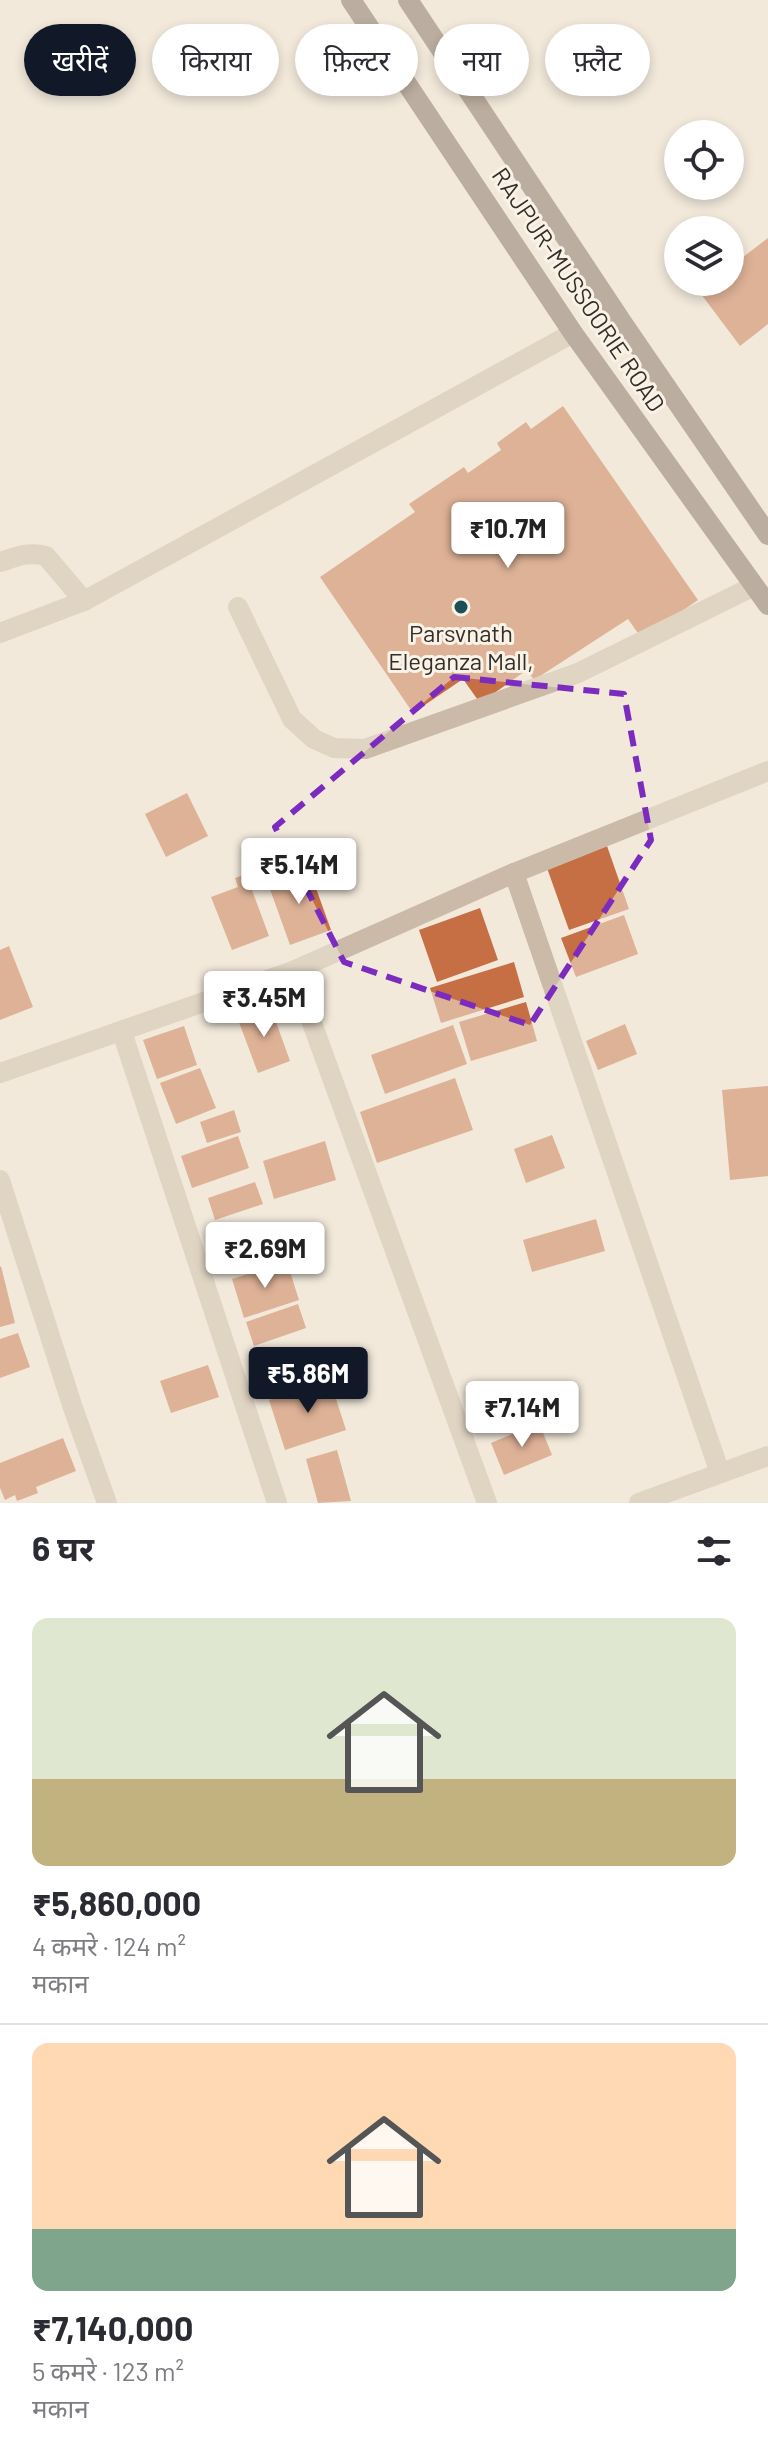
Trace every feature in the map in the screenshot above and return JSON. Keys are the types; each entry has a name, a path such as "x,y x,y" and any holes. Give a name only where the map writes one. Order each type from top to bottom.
{"main road":[{"name":"RAJPUR-MUSSOORIE ROAD","path":"351,0 573,333 768,605"},
{"name":"RAJPUR-MUSSOORIE ROAD","path":"408,0 768,535"}],"street":[{"path":"0,633 84,601 573,333"},
{"path":"0,562 24,555 46,556 84,601"},
{"path":"238,607 292,719 314,739 334,748 365,749 578,673 754,586"},
{"path":"0,1073 293,971 514,873 768,771"},
{"path":"514,873 720,1473"},
{"path":"293,971 487,1503"},
{"path":"122,1032 277,1503"},
{"path":"0,1180 73,1408 107,1503"},
{"path":"639,1503 768,1456"}],"highlighted area":[{"path":"454,677 624,694 651,840 530,1025 344,962 275,827"}],"building":[{"path":"768,238 768,324 740,346 702,296 744,296 744,256"},
{"name":"Parsvnath Eleganza Mall,","path":"563,406 698,600 642,639 628,619 534,680 527,670 480,703 463,679 413,713 320,577 415,512 409,504 464,467 468,473 501,450 497,443 526,422 531,429"},
{"path":"187,793 208,836 166,857 145,814"},
{"path":"607,846 629,909 569,930 547,868"},
{"path":"308,866 331,930 290,945 267,881"},
{"path":"246,874 269,936 232,950 211,897 238,887 235,878"},
{"path":"480,908 498,960 437,982 419,930"},
{"path":"624,915 638,954 576,977 561,938"},
{"path":"9,946 33,1007 0,1020 0,950"},
{"path":"514,962 524,997 441,1023 430,988"},
{"path":"526,1002 537,1041 471,1061 459,1022"},
{"path":"270,1005 290,1061 258,1073 237,1017"},
{"path":"625,1024 637,1054 598,1070 586,1041"},
{"path":"453,1025 467,1064 385,1094 371,1055"},
{"path":"184,1026 197,1065 157,1079 143,1040"},
{"path":"200,1068 216,1108 176,1124 160,1083"},
{"path":"455,1078 473,1130 377,1163 360,1112"},
{"path":"768,1086 768,1176 730,1180 722,1090"},
{"path":"234,1110 241,1132 207,1143 200,1122"},
{"path":"552,1135 565,1168 526,1183 514,1149"},
{"path":"238,1136 249,1168 192,1188 181,1156"},
{"path":"325,1141 336,1180 274,1199 263,1161"},
{"path":"255,1182 263,1204 215,1220 208,1198"},
{"path":"596,1219 605,1251 532,1272 523,1240"},
{"path":"287,1262 299,1300 244,1318 232,1279"},
{"path":"0,1267 15,1323 0,1327"},
{"path":"298,1304 306,1328 254,1346 246,1322"},
{"path":"18,1333 30,1367 0,1378 0,1339"},
{"path":"208,1365 219,1397 171,1413 160,1381"},
{"path":"330,1380 346,1430 285,1450 269,1400"},
{"path":"539,1423 552,1455 504,1475 491,1443"},
{"path":"63,1438 76,1471 36,1487 38,1493 17,1501 15,1495 5,1500 0,1488 0,1463"},
{"path":"337,1450 351,1501 318,1503 306,1459"}],"place":[{"name":"Parsvnath Eleganza Mall,","path":"461,607"}]}
